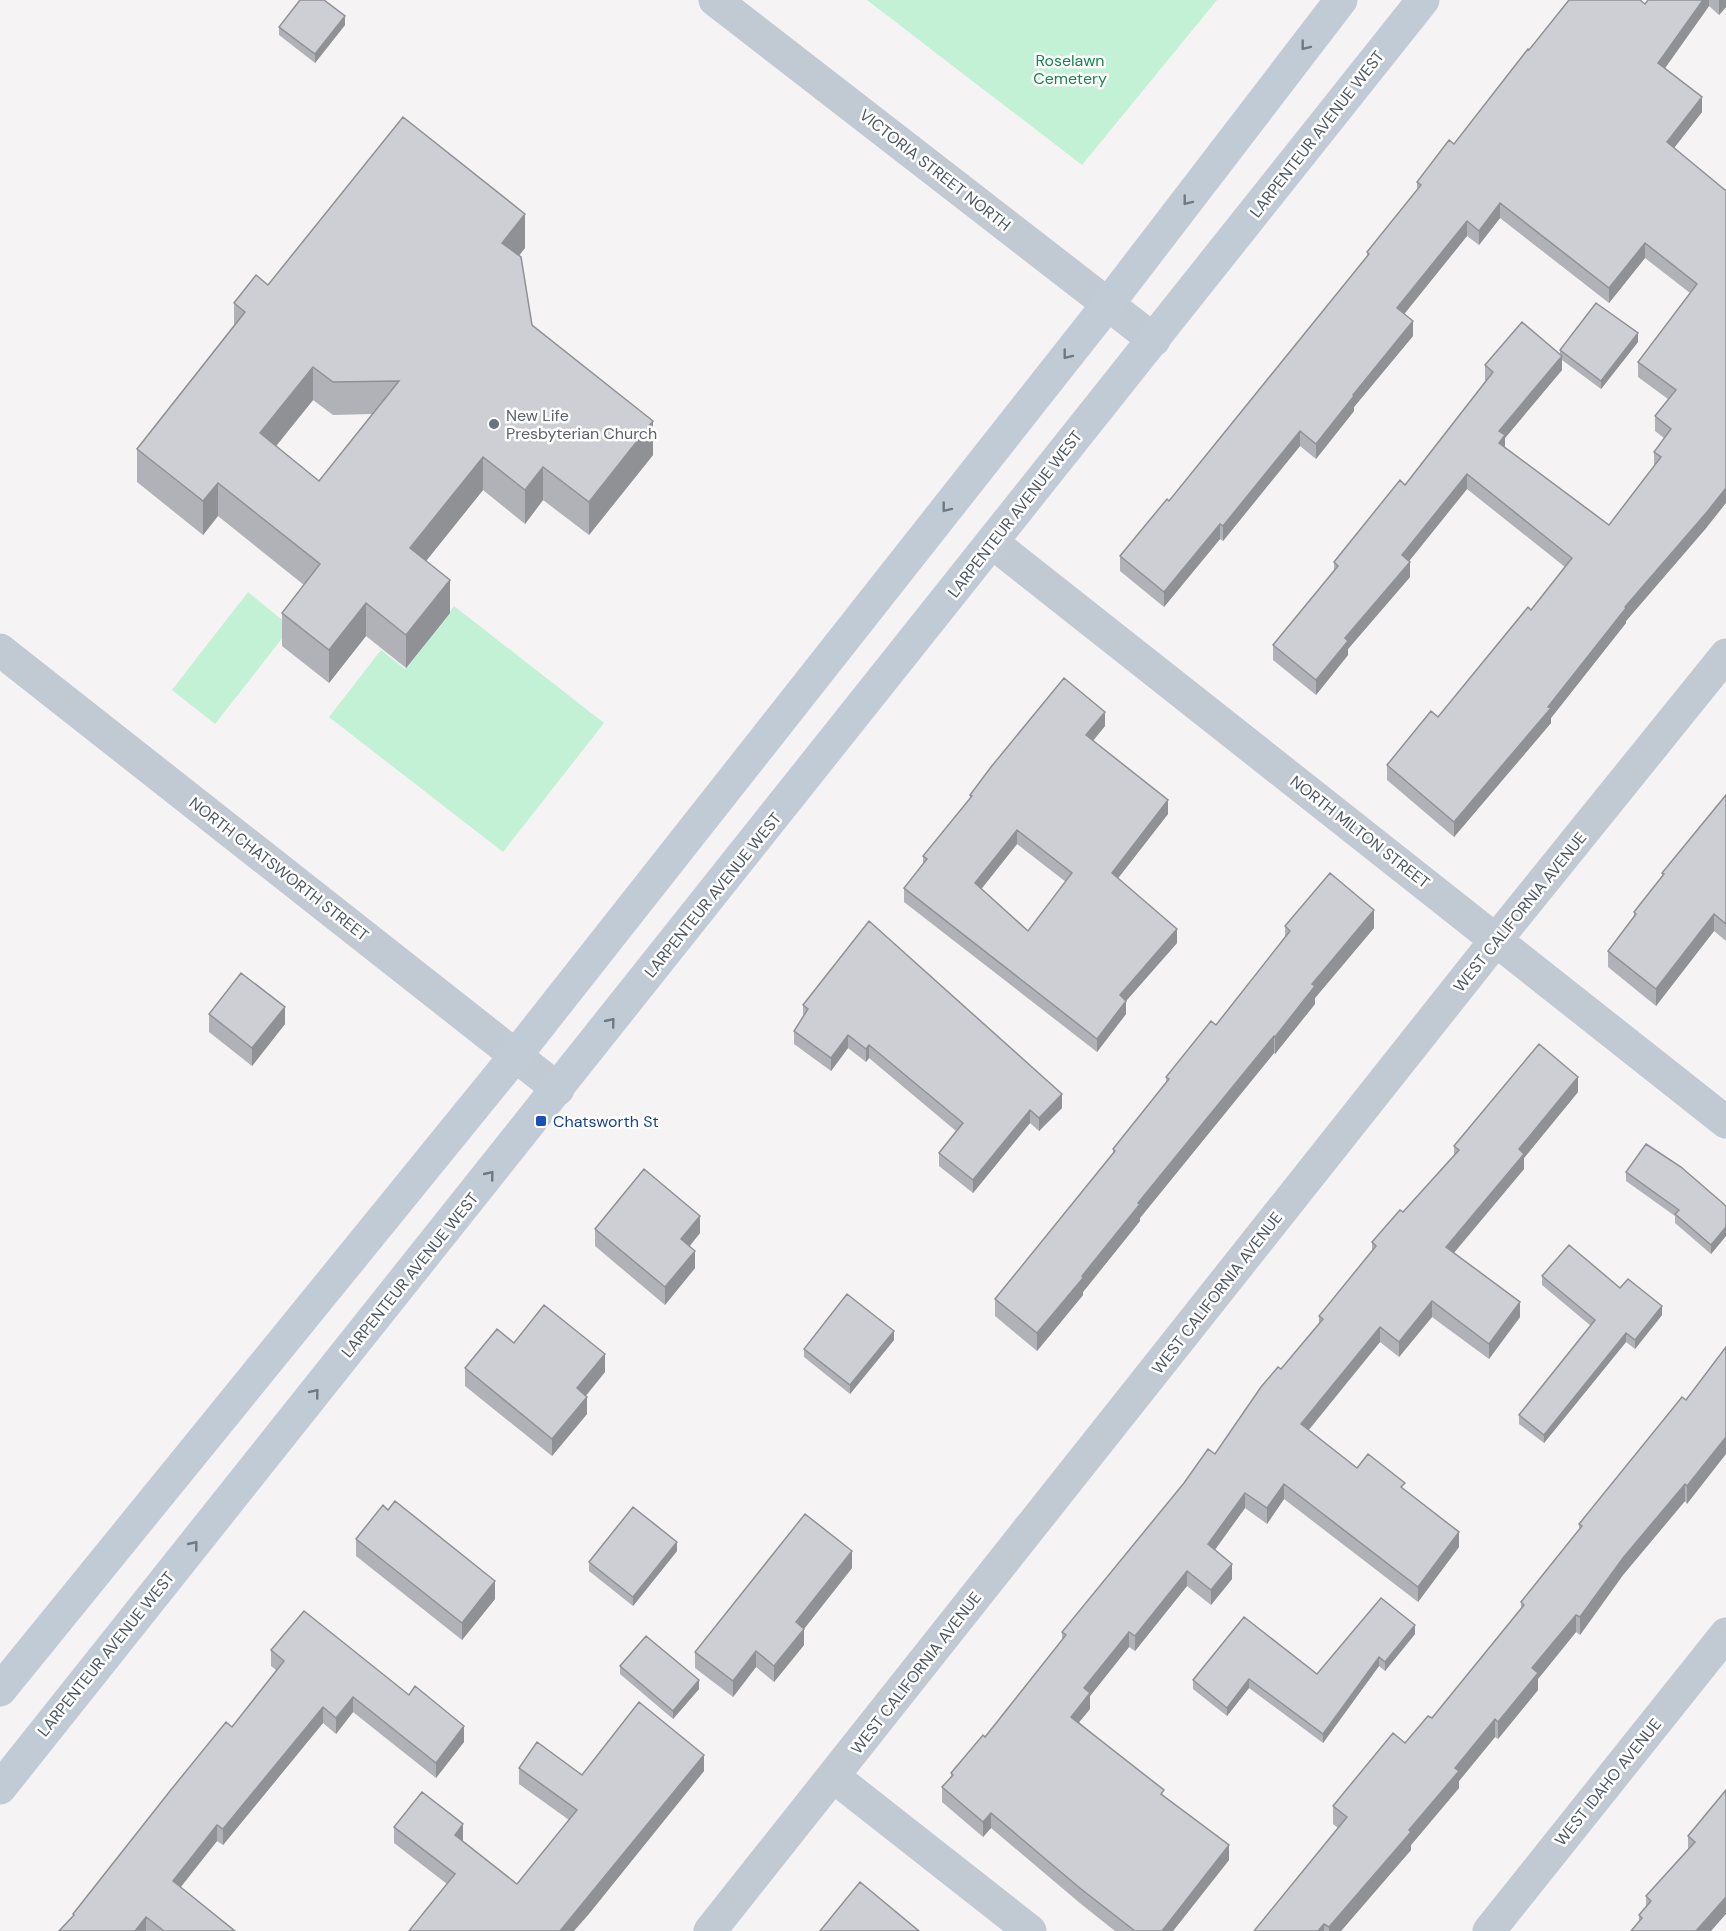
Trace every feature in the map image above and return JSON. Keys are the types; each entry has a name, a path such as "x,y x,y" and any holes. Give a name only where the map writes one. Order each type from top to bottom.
{"main road":[{"path":"0,1690 516,1055 1108,304 1341,0"},
{"name":"LARPENTEUR AVENUE WEST","path":"0,1788 1423,0"}],"street":[{"name":"VICTORIA STREET NORTH","path":"715,0 1154,340"},
{"name":"NORTH MILTON STREET","path":"993,543 1726,1122"},
{"name":"NORTH CHATSWORTH STREET","path":"0,650 558,1089"},
{"name":"WEST CALIFORNIA AVENUE","path":"710,1931 1496,940 1726,655"},
{"name":"WEST IDAHO AVENUE","path":"1489,1931 1726,1634"},
{"path":"834,1777 1030,1931"}],"green space":[{"name":"Roselawn Cemetery","path":"867,0 1217,0 1082,165"},
{"path":"248,592 291,627 215,724 172,690"},
{"path":"454,606 604,723 503,852 329,717 381,650 405,669"}],"building":[{"path":"300,0 324,0 345,16 315,54 279,27"},
{"path":"1569,0 1640,0 1645,4 1648,0 1703,0 1658,63 1702,97 1667,142 1726,190 1726,488 1625,607 1548,707 1551,708 1454,822 1387,765 1431,711 1438,717 1528,607 1531,610 1572,558 1467,474 1402,555 1410,562 1345,638 1348,641 1316,680 1273,645 1338,566 1334,562 1400,480 1405,485 1493,372 1485,365 1522,322 1562,356 1499,431 1505,435 1499,443 1609,525 1661,457 1654,452 1671,429 1655,416 1676,390 1638,362 1697,284 1645,243 1609,288 1500,203 1479,231 1467,221 1397,308 1413,321 1316,444 1300,431 1223,526 1220,524 1164,592 1120,556 1167,499 1169,501 1369,254 1367,252 1421,185 1417,182 1449,140 1454,144"},
{"name":"New Life Presbyterian Church","path":"403,117 525,214 502,243 521,257 532,325 653,421 589,502 543,467 525,490 483,457 410,548 450,580 406,635 366,603 329,650 282,613 320,564 218,483 203,501 137,449 245,312 234,303 256,275 268,285","holes":["313,367 333,382 399,381 319,481 260,433"]},
{"path":"1596,303 1638,333 1601,381 1560,350"},
{"path":"1064,678 1105,712 1086,735 1168,800 1112,873 1177,929 1120,995 1126,1001 1097,1039 904,888 927,859 923,856 972,796 970,795","holes":["1017,830 1072,873 1028,931 975,883"]},
{"path":"1726,795 1726,924 1714,914 1656,989 1608,951 1636,914 1634,912 1664,874 1662,873"},
{"path":"1330,873 1374,910 1312,984 1315,986 1275,1037 1138,1203 1140,1204 1082,1276 1083,1278 1037,1333 995,1299 1115,1151 1113,1149 1169,1079 1166,1077 1211,1021 1216,1025 1290,931 1285,926"},
{"path":"869,921 1062,1094 1039,1118 1030,1110 973,1180 939,1153 963,1123 869,1045 866,1049 848,1035 831,1058 794,1031 808,1009 803,1005"},
{"path":"241,973 285,1007 252,1048 209,1014"},
{"path":"1539,1044 1578,1077 1519,1149 1524,1154 1446,1247 1520,1302 1489,1344 1432,1301 1399,1342 1380,1327 1301,1424 1357,1468 1368,1454 1405,1483 1401,1487 1459,1532 1418,1587 1284,1484 1267,1508 1245,1493 1208,1544 1232,1564 1211,1590 1187,1571 1135,1636 1129,1632 1084,1688 1090,1693 1071,1717 1164,1790 1161,1794 1229,1845 1162,1931 1135,1931 991,1813 983,1822 942,1787 953,1775 951,1773 983,1735 985,1737 1066,1635 1062,1632 1184,1483 1208,1449 1215,1454 1261,1387 1278,1367 1281,1369 1323,1319 1319,1316 1376,1246 1372,1242 1400,1210 1403,1212 1459,1150 1454,1146"},
{"path":"1646,1144 1681,1167 1726,1206 1726,1227 1711,1245 1675,1214 1679,1210 1626,1172"},
{"path":"644,1169 700,1216 681,1239 695,1251 665,1287 595,1229"},
{"path":"1569,1245 1620,1288 1628,1279 1662,1306 1635,1340 1626,1333 1544,1435 1519,1415 1595,1320 1542,1276"},
{"path":"847,1294 894,1331 850,1385 804,1349"},
{"path":"544,1305 605,1354 577,1388 587,1397 552,1439 465,1368 497,1329 514,1343"},
{"path":"1726,1347 1726,1437 1687,1486 1685,1484 1623,1558 1580,1617 1576,1615 1532,1668 1538,1673 1498,1722 1495,1719 1455,1768 1459,1771 1409,1830 1411,1832 1329,1927 1324,1924 1318,1931 1254,1931 1347,1817 1333,1806 1393,1733 1405,1743 1428,1716 1432,1718 1524,1605 1521,1602 1582,1526 1579,1524 1682,1397 1686,1400"},
{"path":"395,1501 495,1581 462,1623 356,1539 383,1505 388,1510"},
{"path":"633,1507 677,1542 633,1597 589,1562"},
{"path":"805,1514 852,1551 796,1622 804,1629 774,1666 756,1651 733,1681 695,1652"},
{"path":"1381,1598 1415,1625 1385,1662 1379,1657 1323,1734 1249,1679 1227,1708 1193,1680 1244,1617 1317,1674"},
{"path":"304,1611 409,1695 415,1686 464,1726 436,1763 353,1697 336,1718 323,1707 223,1829 217,1825 173,1881 235,1931 164,1931 146,1917 135,1931 59,1931 226,1722 232,1727 284,1661 271,1650"},
{"path":"646,1636 699,1680 673,1711 620,1666"},
{"path":"639,1702 704,1755 560,1931 409,1931 455,1874 394,1827 422,1792 463,1824 455,1835 517,1884 577,1810 519,1768 537,1742 582,1775"},
{"path":"1726,1790 1726,1897 1696,1931 1631,1931 1642,1918 1639,1915 1651,1901 1646,1896 1695,1842 1688,1836"},
{"path":"860,1882 919,1931 820,1931"}],"place":[{"name":"New Life Presbyterian Church","path":"494,424"},
{"name":"Chatsworth St","path":"541,1121"}]}
